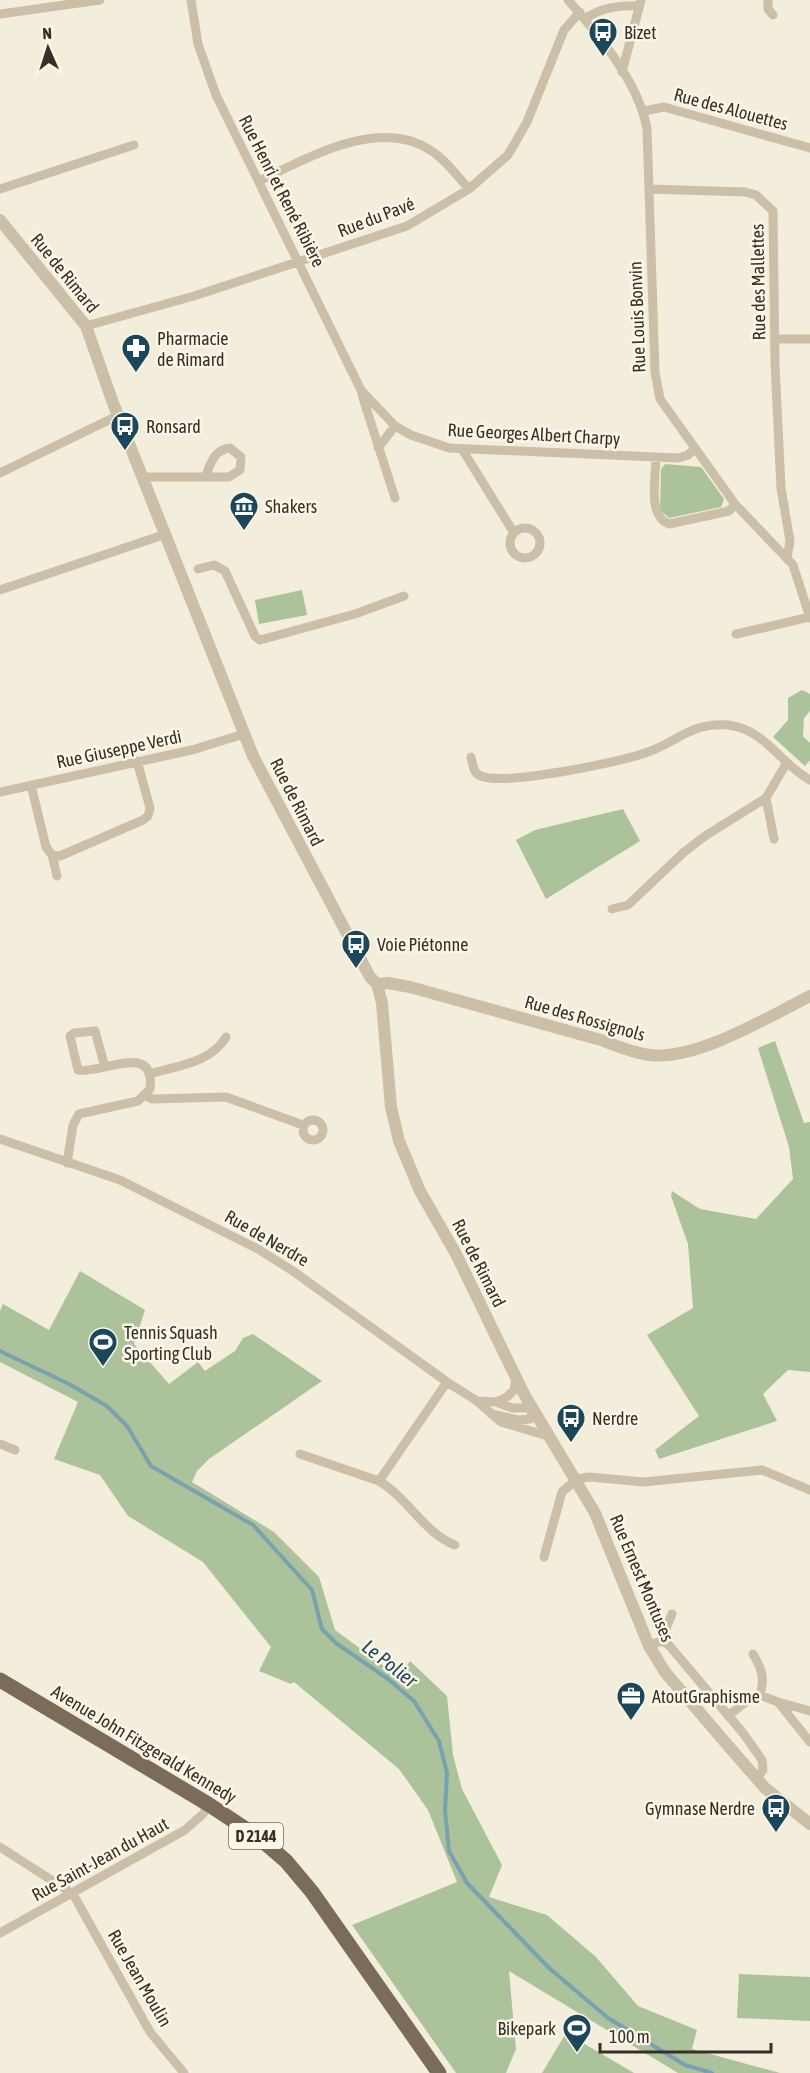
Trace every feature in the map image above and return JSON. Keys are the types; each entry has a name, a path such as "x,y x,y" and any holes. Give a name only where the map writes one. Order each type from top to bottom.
{"main road":[{"name":"Avenue John Fitzgerald Kennedy","path":"0,1680 208,1804 258,1836 286,1861 312,1892 439,2073"}],"street":[{"path":"0,14 68,2 100,0"},
{"name":"Rue Henri et René Ribière","path":"192,0 198,44 216,95 362,390 395,498"},
{"path":"568,0 622,72 644,111 649,189"},
{"path":"768,0 768,9 773,15"},
{"path":"582,16 640,3 622,72"},
{"name":"Rue du Pavé","path":"86,326 300,262 407,226 469,189 508,155 527,122 564,30 582,16"},
{"name":"Rue des Alouettes","path":"644,111 664,107 810,148"},
{"path":"259,181 333,146 383,138 408,141 428,148 469,189"},
{"path":"0,189 134,145"},
{"name":"Rue des Mallettes","path":"649,189 745,192 766,203 772,211 775,223 781,488 790,541 787,558 798,574 809,612"},
{"name":"Rue Louis Bonvin","path":"649,189 657,388 660,399 735,504 787,558"},
{"name":"Rue de Rimard","path":"0,220 86,326 118,416 244,734 290,828 370,977 377,984 382,1003 391,1107 399,1141 420,1191 456,1254 533,1408"},
{"path":"776,339 810,339"},
{"name":"Rue Henri et René Ribière","path":"362,390 377,410"},
{"name":"Rue Georges Albert Charpy","path":"377,410 395,426 435,444 462,449 678,458 688,455 695,448"},
{"path":"0,473 118,416"},
{"path":"378,448 395,426"},
{"path":"462,449 514,533"},
{"path":"656,457 655,510 662,521 669,524 729,511 735,504"},
{"path":"143,477 205,477"},
{"path":"0,590 166,534"},
{"path":"198,569 214,565 225,571 255,636 260,640 355,614 404,596"},
{"path":"736,634 809,612"},
{"path":"471,757 474,771 481,776 492,778 576,770 648,752 689,730 714,724 747,729 772,748 786,764 810,780"},
{"name":"Rue Giuseppe Verdi","path":"0,792 192,750 244,734"},
{"path":"52,855 60,856 148,816 150,808 137,761"},
{"path":"612,909 628,905 690,847 766,798 786,764"},
{"path":"31,785 46,847 52,855 57,876"},
{"path":"766,798 774,839"},
{"name":"Rue des Rossignols","path":"377,984 388,983 410,987 601,1040 627,1050 649,1055 671,1056 693,1052 810,996"},
{"path":"67,1162 73,1125 79,1114 138,1101 150,1089 150,1074 146,1067 131,1062 105,1066 78,1070 70,1036 74,1033 95,1031 105,1066"},
{"path":"150,1074 203,1059 220,1048 226,1037"},
{"path":"145,1095 152,1099 226,1096 303,1125"},
{"name":"Rue de Nerdre","path":"0,1139 148,1193 258,1249 293,1270 447,1382 477,1401 496,1402 512,1408 533,1408"},
{"path":"496,1402 514,1390 516,1378"},
{"path":"379,1481 447,1382"},
{"path":"477,1401 491,1414 509,1425 551,1437"},
{"path":"491,1414 530,1419 533,1408"},
{"name":"Rue Ernest Montuses","path":"533,1408 595,1512 649,1647 665,1672 757,1778 810,1824"},
{"path":"0,1444 15,1450"},
{"path":"300,1454 379,1481 394,1490 440,1539 455,1545"},
{"path":"544,1557 562,1492 577,1479 589,1477 644,1482 762,1470 810,1490"},
{"name":"Rue Ernest Montuses","path":"661,1641 672,1614"},
{"path":"649,1647 661,1641 668,1644 728,1716 762,1760 763,1770 757,1778"},
{"path":"753,1654 762,1670 764,1683 759,1695"},
{"path":"728,1716 744,1701 759,1695 810,1711"},
{"path":"778,1702 810,1742"},
{"name":"Rue Saint-Jean du Haut","path":"0,1933 185,1830 203,1814 208,1804"},
{"path":"0,1847 73,1894"},
{"name":"Rue Jean Moulin","path":"73,1894 150,2032 184,2073"}],"green space":[{"path":"665,464 701,467 724,499 721,507 669,518 660,510 661,469"},
{"path":"302,590 307,615 259,624 255,600"},
{"path":"802,690 810,694 810,711 804,718 803,736 810,743 810,760 805,766 773,737 788,720 788,698"},
{"path":"623,809 640,841 546,899 516,840 535,830"},
{"path":"775,1041 804,1123 810,1122 810,1372 788,1370 763,1394 777,1421 659,1459 655,1450 699,1416 647,1335 693,1308 688,1244 671,1196 672,1191 700,1209 756,1219 793,1179 789,1147 758,1048"},
{"path":"80,1271 145,1310 134,1344 169,1384 198,1362 205,1371 235,1351 243,1338 253,1334 322,1381 209,1459 197,1471 192,1482 274,1532 319,1577 335,1630 399,1677 410,1661 447,1696 453,1755 462,1789 502,1865 489,1897 547,1915 596,1957 638,2006 697,2030 692,2049 780,2073 678,2073 509,1971 516,2049 506,2073 456,2073 352,1925 457,1882 428,1810 399,1769 294,1682 291,1684 259,1671 271,1647 203,1562 128,1516 100,1475 54,1459 78,1402 0,1362 0,1311 3,1304 49,1330"},
{"path":"739,1974 810,1977 810,2021 737,2018"},
{"name":"Bikepark","path":"566,2033 634,2073 542,2073"}],"waterway":[{"name":"Le Polier","path":"0,1351 69,1384 107,1406 127,1426 151,1466 253,1525 312,1590 322,1629 336,1643 388,1679 414,1701 439,1741 447,1773 445,1811 449,1851 467,1883 549,1968 608,2018 685,2065 712,2073"}],"place":[{"name":"Bizet","path":"603,58"},
{"name":"Pharmacie de Rimard","path":"136,374"},
{"name":"Ronsard","path":"125,452"},
{"name":"Shakers","path":"244,532"},
{"name":"Voie Piétonne","path":"356,970"},
{"name":"Tennis Squash Sporting Club","path":"103,1368"},
{"name":"Nerdre","path":"571,1444"},
{"name":"AtoutGraphisme","path":"631,1722"},
{"name":"Gymnase Nerdre","path":"776,1834"},
{"name":"Bikepark","path":"577,2054"}]}
